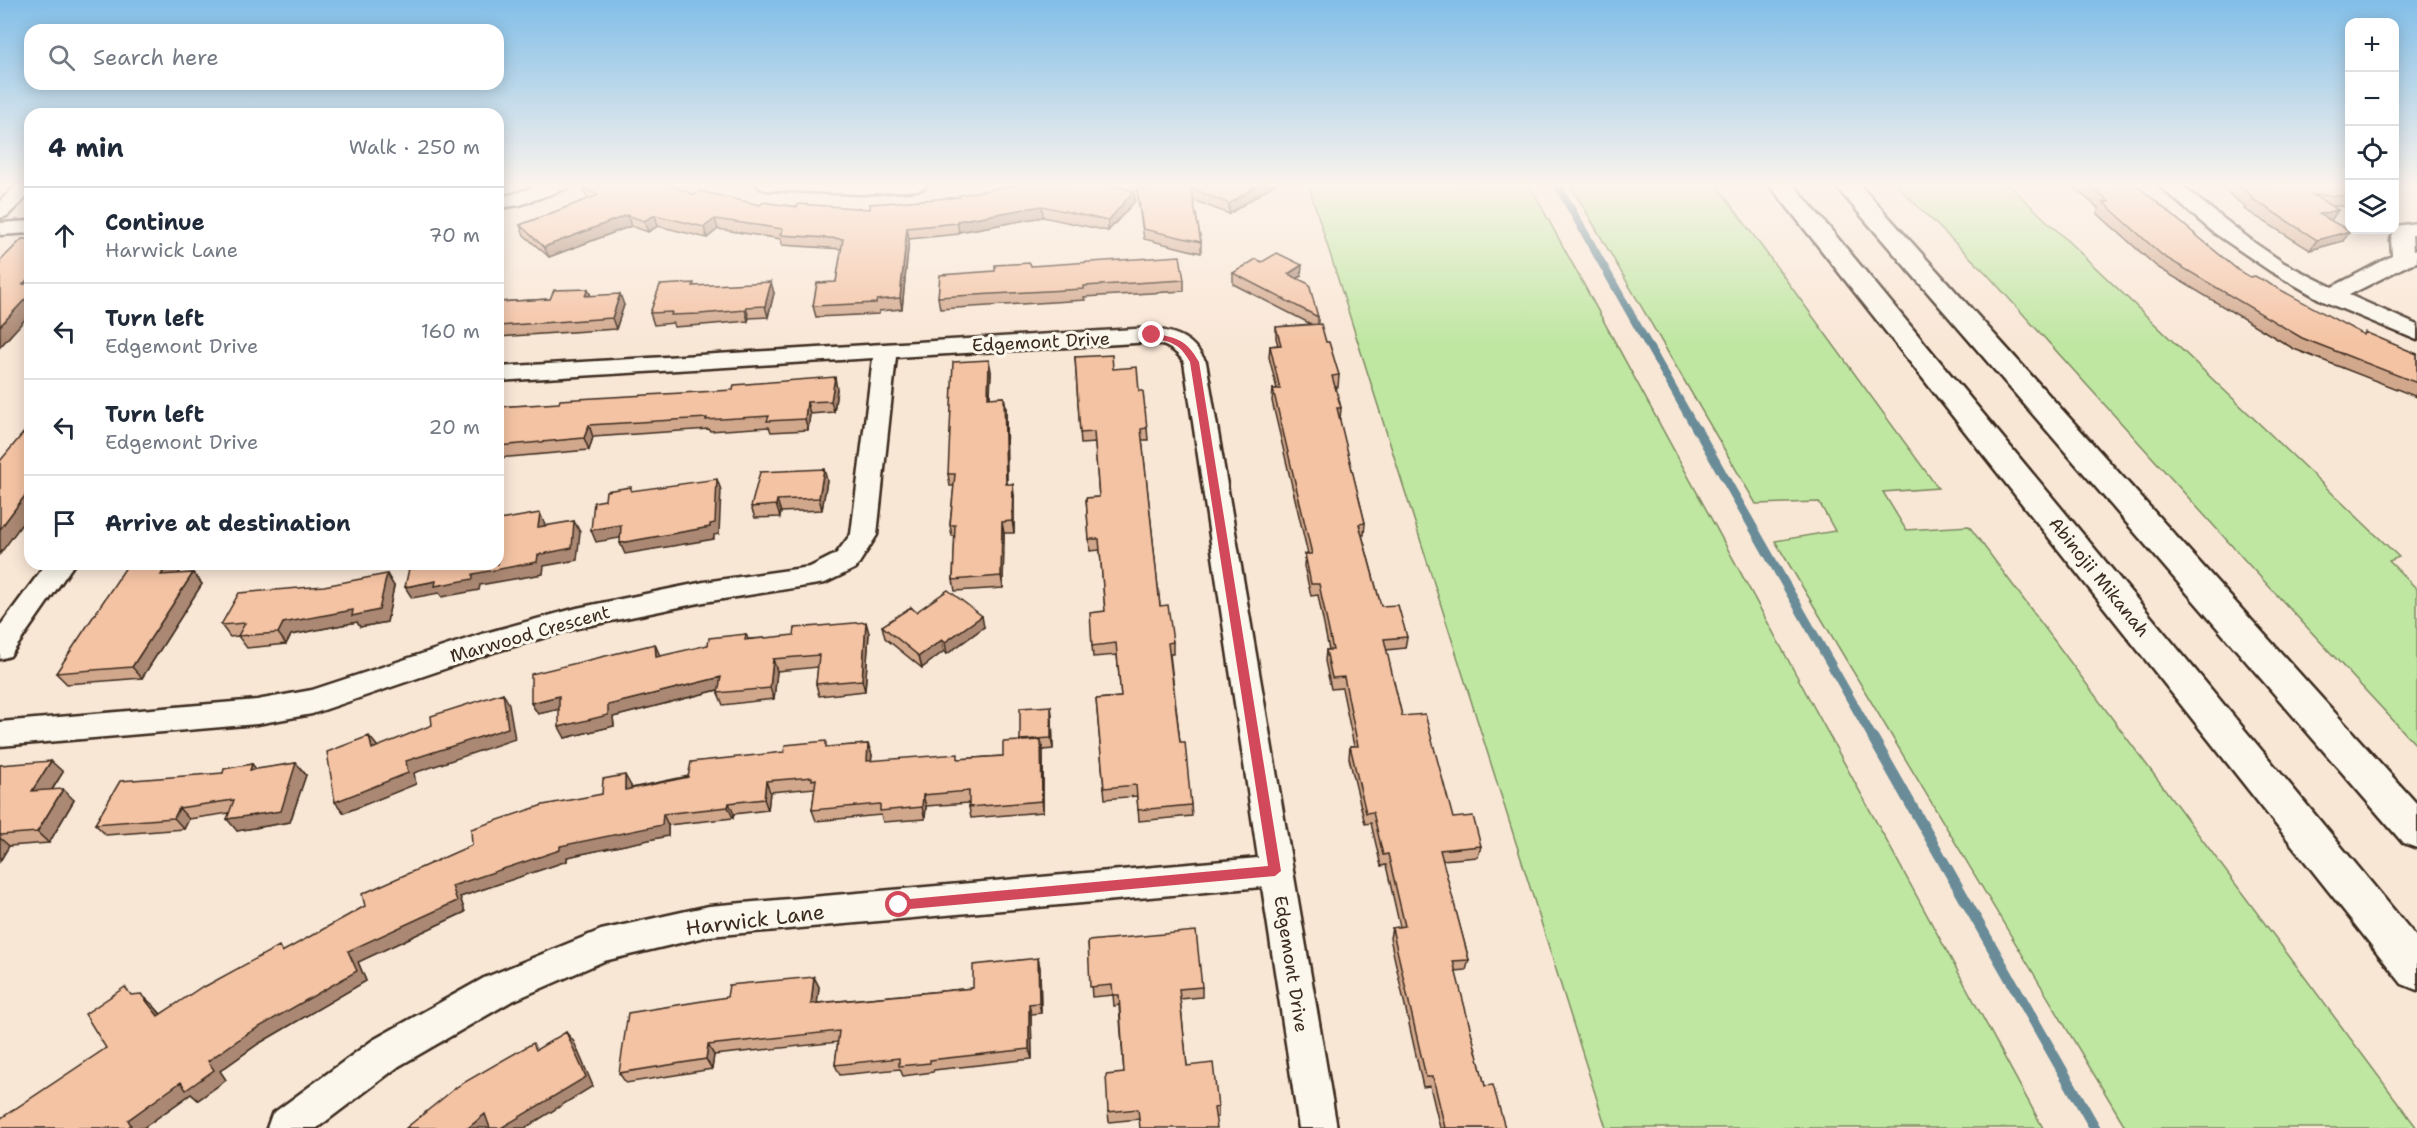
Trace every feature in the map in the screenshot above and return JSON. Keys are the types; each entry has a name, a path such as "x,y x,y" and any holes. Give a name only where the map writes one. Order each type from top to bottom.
{"main road":[{"name":"Abinojii Mikanah","path":"1823,237 2417,970"},
{"path":"1893,237 2412,823"}],"street":[{"path":"2234,237 2275,266 2331,296 2417,333"},
{"path":"2331,296 2410,257 2402,237"},
{"name":"Edgemont Drive","path":"504,374 1152,335 1175,340 1187,348 1195,362 1318,1128"},
{"name":"Marwood Crescent","path":"0,734 257,712 301,704 492,642 577,618 704,592 815,576 846,561 864,535 885,351"},
{"path":"0,648 56,570"},
{"name":"Harwick Lane","path":"286,1128 396,1048 497,990 601,946 709,921 1275,871"}],"green space":[{"path":"1325,237 1558,237 2043,1128 1606,1128"},
{"path":"1601,237 1754,237 1938,488 1883,492 1906,530 1969,526 2417,1128 2126,1128 1775,541 1835,531 1819,502 1756,504"},
{"path":"1949,237 2063,237 2399,557 2389,561 2417,589 2417,746 2251,567 1986,273"}],"building":[{"path":"533,237 571,237 544,247"},
{"path":"806,237 906,237 900,298 877,300 876,303 813,306 817,283 836,282 843,239"},
{"path":"1177,237 1200,237 1201,242"},
{"path":"2141,237 2198,237 2239,271 2250,277 2255,276 2364,335 2365,332 2417,354 2417,383 2302,338 2163,256"},
{"path":"2312,237 2329,237 2317,240"},
{"path":"24,239 24,300 0,326 0,261"},
{"path":"1277,253 1302,265 1288,274 1309,284 1318,317 1233,273 1256,259 1262,262"},
{"path":"1180,256 1184,280 1084,286 1084,289 938,297 940,275 995,271 995,265 1030,263 1031,266"},
{"path":"771,282 765,306 700,314 650,313 660,285 694,283 693,286"},
{"path":"588,289 585,296 620,294 612,318 504,326 504,302 550,299 554,290"},
{"path":"1321,324 1339,375 1332,376 1341,408 1337,408 1365,523 1359,524 1381,606 1398,605 1407,637 1384,639 1402,716 1425,714 1453,818 1473,816 1481,846 1440,850 1469,960 1453,961 1485,1086 1493,1085 1505,1128 1445,1128 1433,1077 1426,1077 1392,928 1405,926 1388,854 1383,855 1373,812 1366,813 1350,746 1358,746 1344,677 1332,678 1326,650 1333,650 1319,584 1311,584 1305,554 1312,554 1273,389 1280,389 1270,346 1281,345 1276,327"},
{"path":"1112,355 1113,369 1137,367 1139,391 1143,391 1147,428 1141,429 1160,606 1168,605 1173,642 1168,643 1180,742 1185,742 1191,805 1138,810 1136,785 1104,788 1096,699 1121,697 1116,643 1092,646 1090,613 1105,611 1099,539 1089,539 1086,498 1099,497 1094,432 1080,433 1075,357"},
{"path":"989,360 988,398 1004,397 1006,484 1013,484 1012,521 1002,522 1001,576 953,580 955,525 950,525 955,474 948,474 953,362"},
{"path":"835,377 831,401 807,402 805,419 767,421 769,416 589,425 584,438 504,445 504,407 559,403 560,400 733,390 734,385"},
{"path":"24,432 24,497 0,529 0,461"},
{"path":"824,469 819,498 777,500 776,505 751,507 760,472"},
{"path":"717,479 715,523 710,524 710,527 620,543 621,525 591,530 594,502 605,500 606,491 631,487 631,491"},
{"path":"540,513 538,527 574,521 572,548 538,555 537,562 504,568 504,519"},
{"path":"124,570 164,570 161,575 193,573 132,667 56,673"},
{"path":"409,570 494,570 473,574 473,579 435,586 436,581 405,587"},
{"path":"387,574 379,610 352,616 353,610 283,623 278,633 238,636 245,623 221,625 239,593 324,586"},
{"path":"948,590 982,616 945,642 942,640 919,656 882,626 911,607 916,612"},
{"path":"866,622 862,680 816,684 819,655 773,659 770,688 718,693 721,677 608,705 608,715 559,727 559,696 531,703 531,674 655,644 656,657 708,645 709,638 746,634 745,640 794,635 795,628"},
{"path":"503,693 508,728 406,761 408,773 335,802 327,752 369,736 372,749 432,725 431,716"},
{"path":"1051,706 1051,738 1020,740 1020,708"},
{"path":"1041,740 1042,801 969,807 969,791 923,795 922,807 880,811 880,804 812,810 816,779 812,780 812,777 766,781 764,799 729,803 728,807 663,814 662,825 560,846 560,850 452,886 457,901 348,951 357,971 247,1034 208,1061 214,1070 186,1090 181,1082 128,1120 131,1125 127,1128 0,1128 0,1119 106,1048 85,1014 125,987 131,995 141,994 158,1016 203,986 279,946 282,952 365,906 362,894 472,845 471,829 543,805 602,794 603,779 625,775 625,790 688,777 691,762 784,752 785,745 826,741 826,747 868,744 867,761 958,754 958,759 1003,756 1003,742"},
{"path":"51,761 32,791 63,789 37,832 0,835 0,765"},
{"path":"296,763 281,811 227,819 234,800 179,808 174,818 95,824 120,781 223,773 224,769 252,764 250,770"},
{"path":"1196,931 1202,987 1179,989 1187,1066 1213,1063 1218,1107 1214,1108 1217,1128 1140,1128 1138,1109 1108,1112 1106,1075 1124,1073 1119,995 1113,995 1112,985 1090,987 1088,941"},
{"path":"1038,958 1039,1003 1029,1004 1029,1049 930,1060 930,1063 899,1066 899,1058 835,1065 839,1031 708,1045 706,1059 619,1073 628,1013 727,997 729,985 814,977 811,1004 973,988 973,965"},
{"path":"566,1032 586,1077 501,1128 490,1128 485,1114 468,1128 406,1128 458,1086 533,1043 536,1050"}],"waterway":[{"path":"1587,237 1697,431"},
{"path":"1697,429 1874,740"},
{"path":"1873,738 2095,1128"}],"route":[{"path":"899,905 1275,871 1195,362 1187,348 1175,340 1152,335"}]}
